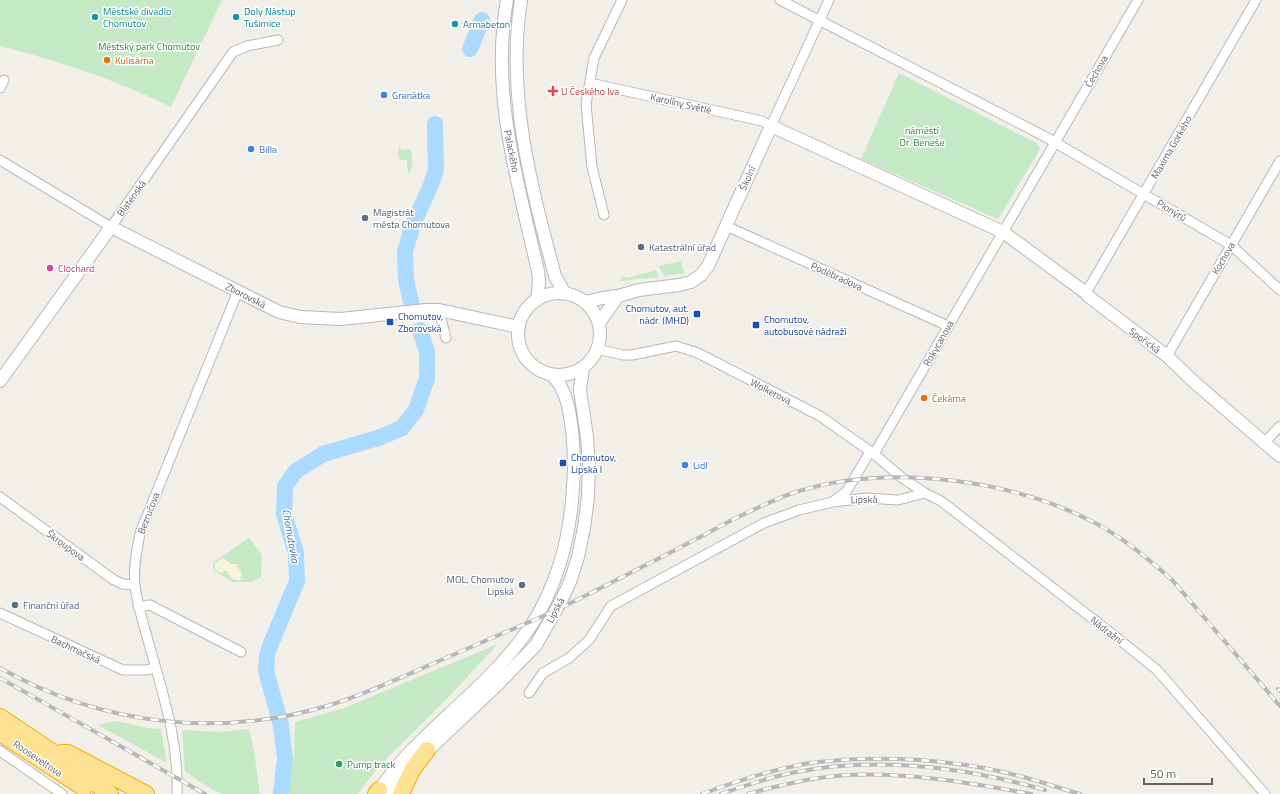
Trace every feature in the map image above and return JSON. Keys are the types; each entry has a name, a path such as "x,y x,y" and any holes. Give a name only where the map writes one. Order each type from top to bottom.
{"highway":[{"path":"0,717 110,794"},
{"name":"Rooseveltova","path":"0,732 92,794"},
{"path":"401,794 412,770 427,750"},
{"path":"52,752 68,753 146,794"}],"main road":[{"name":"Palackého","path":"507,0 502,58 503,89 511,154 538,271 539,282 537,300"},
{"name":"Palackého","path":"521,0 516,57 516,87 521,127 526,157 549,256 555,276 565,294"},
{"path":"771,126 1003,232"},
{"name":"Školní","path":"585,302 618,296 639,290 679,285 691,282 701,275 708,266 771,126"},
{"name":"Zborovská","path":"111,227 279,312 300,317 341,319 402,312 439,310 519,327"},
{"name":"Blatenská","path":"0,381 111,227"},
{"name":"Spořická","path":"1003,232 1086,293 1115,318 1167,356 1194,382 1280,456"},
{"path":"555,293 565,294 585,302 594,313 598,323 600,337 598,349 592,360 583,368 573,373 562,375 551,374 540,370 530,362 522,352 519,339 519,327 523,316 529,307 537,300 555,293"},
{"path":"598,323 618,296"},
{"name":"Lipská","path":"380,793 404,775 427,750 494,688 536,645 560,603 570,582 578,557 588,497 589,466 587,437 580,390 583,368"},
{"name":"Lipská","path":"380,793 407,756 484,682 523,638 538,615 553,583 563,553 570,517 574,459 568,408 563,390 551,374"}],"street":[{"path":"604,215 592,167 586,104 594,58 622,0"},
{"path":"780,0 1055,142 1003,232"},
{"name":"Školní","path":"771,126 829,0"},
{"name":"Čechova","path":"1055,142 1138,0"},
{"name":"Maxima Gorkého","path":"1086,293 1256,0"},
{"name":"Blatenská","path":"111,227 233,52 247,46 278,40"},
{"name":"Karolíny Světlé","path":"590,82 762,121 771,126"},
{"name":"Pionýrů","path":"1055,142 1231,245 1280,290"},
{"name":"Zborovská","path":"0,160 111,227"},
{"name":"Kochova","path":"1167,356 1280,161"},
{"name":"Poděbradova","path":"726,226 948,326"},
{"name":"Rokycanova","path":"833,502 846,492 872,453 1003,232"},
{"name":"Bezručova","path":"177,794 174,740 169,715 138,607 135,585 135,559 140,533 238,291"},
{"path":"439,310 446,338"},
{"name":"Wolkerova","path":"598,349 623,355 632,355 676,346 698,353 820,416 872,453 901,477 925,493"},
{"path":"1265,442 1280,426"},
{"name":"Lipská","path":"530,693 543,673 569,658 589,640 612,606 764,523 799,510 833,502 867,498 898,500 925,493"},
{"name":"Nádražní","path":"925,493 941,501 1157,670 1265,794"},
{"name":"Škroupova","path":"0,497 114,580 123,584 135,585"},
{"path":"138,607 150,605 241,652"},
{"name":"Bachmačská","path":"0,614 123,670 146,670 156,668"},
{"path":"0,752 62,794"}],"green space":[{"name":"Městský park Chomutov","path":"0,0 222,0 171,107 130,88 87,72 0,46"},
{"name":"náměstí Dr. Beneše","path":"899,73 1036,143 1040,149 998,219 861,159"},
{"path":"400,144 401,150 411,149 412,166 408,174 407,160 400,160 398,154"},
{"path":"681,261 684,273 664,276 659,266"},
{"path":"656,270 658,277 620,281 623,276 627,278"},
{"path":"249,538 262,555 261,577 252,582 233,582 213,570 214,562"},
{"path":"498,644 439,707 378,767 358,794 288,794 294,754 295,722 344,708"},
{"path":"116,721 161,729 167,763 98,725"},
{"path":"249,729 254,751 260,794 221,794 201,783 185,771 182,730 219,732"}],"sand":[{"path":"223,558 231,564 237,564 236,567 238,567 242,575 240,577 242,580 235,580 227,574 228,572 224,570 222,574 215,569 215,563"}],"waterway":[{"name":"Chomutovka","path":"470,49 482,20"},
{"name":"Chomutovka","path":"411,302 406,280 405,252 413,224 431,185 436,169 435,124"},
{"name":"Chomutovka","path":"281,794 285,759 281,725 266,671 267,655 270,646 297,581 296,553 284,514 285,486 296,471 323,454 378,438 402,428 416,410 427,378 427,352 420,330"}],"railway":[{"path":"0,668 39,687 79,703 120,714 161,721 203,723 246,722 288,716 330,705 392,682 540,618 676,550 732,520 788,495 832,483 870,478 910,478 950,480 989,486 1027,496 1064,509 1097,524 1117,536 1137,550 1173,581 1280,706"},
{"path":"0,678 205,794"},
{"path":"702,794 755,776 782,769 810,763 864,759 919,760 974,766 1027,778 1080,794"},
{"path":"721,794 791,773 854,765 919,766 951,770 983,775 1045,790"},
{"path":"748,794 809,780 847,775 893,775 939,779 1031,794"}],"place":[{"name":"Městské divadlo Chomutov","path":"95,17"},
{"name":"Doly Nástup Tušimice","path":"236,17"},
{"name":"Armabeton","path":"455,24"},
{"name":"Kulisárna","path":"107,60"},
{"name":"U Českého lva","path":"553,91"},
{"name":"Granátka","path":"384,95"},
{"name":"Billa","path":"251,149"},
{"name":"Magistrát města Chomutova","path":"365,218"},
{"name":"Katastrální úřad","path":"641,247"},
{"name":"Clochard","path":"50,268"},
{"name":"Chomutov, aut. nádr. (MHD)","path":"697,314"},
{"name":"Chomutov, Zborovská","path":"390,322"},
{"name":"Chomutov, autobusové nádraží","path":"756,325"},
{"name":"Čekárna","path":"924,398"},
{"name":"Chomutov, Lipská I","path":"563,463"},
{"name":"Lidl","path":"685,465"},
{"name":"MOL, Chomutov Lipská","path":"522,585"},
{"name":"Finanční úřad","path":"15,605"},
{"name":"Pump track","path":"339,764"}]}
